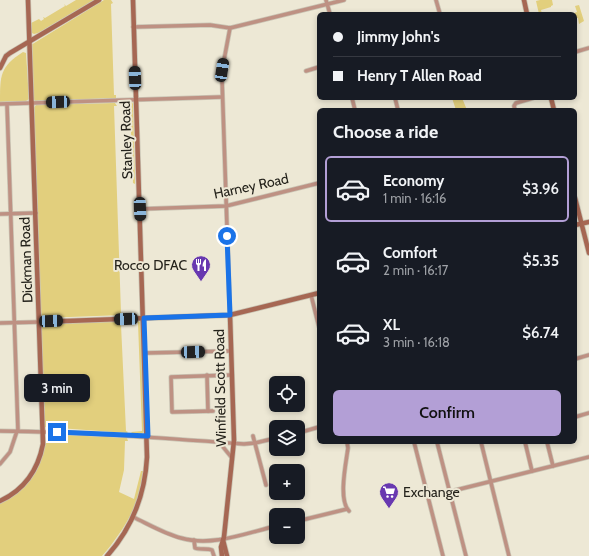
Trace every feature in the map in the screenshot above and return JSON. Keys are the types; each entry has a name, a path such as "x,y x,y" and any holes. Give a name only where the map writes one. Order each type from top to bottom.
{"street":[{"name":"Dickman Road","path":"0,501 18,490 32,473 41,452 43,431 28,0"},
{"path":"0,68 6,56 10,53 99,0"},
{"name":"Stanley Road","path":"107,556 126,531 133,517 144,486 147,468 148,436 132,0"},
{"path":"134,27 210,25 230,28 327,2 344,0"},
{"path":"436,0 439,12"},
{"path":"525,0 527,12"},
{"path":"327,2 330,12"},
{"name":"Winfield Scott Road","path":"227,556 222,539 224,537 234,443 222,70 230,28"},
{"path":"577,51 589,48"},
{"path":"306,71 317,68"},
{"path":"0,104 222,97"},
{"path":"514,108 516,102 524,100"},
{"path":"0,464 10,452 18,431 7,104"},
{"name":"Harney Road","path":"140,209 226,206 317,183"},
{"path":"577,207 589,253"},
{"path":"0,214 36,213"},
{"path":"577,225 589,222"},
{"path":"0,323 230,315 317,294"},
{"path":"311,295 317,319"},
{"path":"145,353 231,351"},
{"path":"577,358 589,355"},
{"path":"207,375 208,411"},
{"path":"213,411 172,412 171,377 232,375"},
{"path":"577,416 589,413"},
{"path":"305,430 317,427"},
{"path":"0,431 43,431 148,436 255,444 269,440"},
{"path":"253,436 266,485"},
{"path":"219,442 232,458"},
{"path":"305,519 348,510 343,497 347,444"},
{"path":"415,444 443,556"},
{"path":"438,444 466,556"},
{"path":"481,444 509,556"},
{"path":"525,444 532,471"},
{"path":"548,444 553,466"},
{"path":"428,497 589,457"},
{"path":"133,517 177,537 194,540 217,540 269,528"},
{"path":"222,539 222,556"},
{"path":"194,540 195,548 210,549 212,550 214,556"}],"shaded area":[{"path":"76,0 94,0 38,33 32,33 31,23 39,19 41,21 44,19 43,17 45,18 65,6 64,4 66,6"},
{"path":"104,0 111,0 113,3 111,4 114,95 116,95 116,98 35,101 33,98 31,45"},
{"path":"552,0 553,5 541,10 542,12 539,12 536,1"},
{"path":"579,5 584,21 579,24 577,12 575,6"},
{"path":"23,52 26,53 29,99 26,101 0,102 0,85 3,72 15,57"},
{"path":"453,100 463,100 466,108 455,108"},
{"path":"129,102 132,102 133,104 135,184 133,183"},
{"path":"115,103 117,106 114,106 121,313 124,313 123,315 43,318 41,316 33,109 36,105"},
{"path":"138,320 141,324 144,431 142,434 133,434 131,432 142,431 138,323 127,321"},
{"path":"123,321 124,324 121,325 126,431 128,432 45,427 41,326 44,324"},
{"path":"48,434 127,438 128,441 125,441 124,470 119,492 134,499 141,471 143,471 143,481 136,504 123,528 102,556 0,556 0,503 19,491 33,477 38,468 46,436"}],"place":[{"name":"Rocco DFAC","path":"201,282"},
{"name":"Exchange","path":"389,509"}],"route":[{"path":"57,432 148,436 144,318 230,315 227,236"}]}
